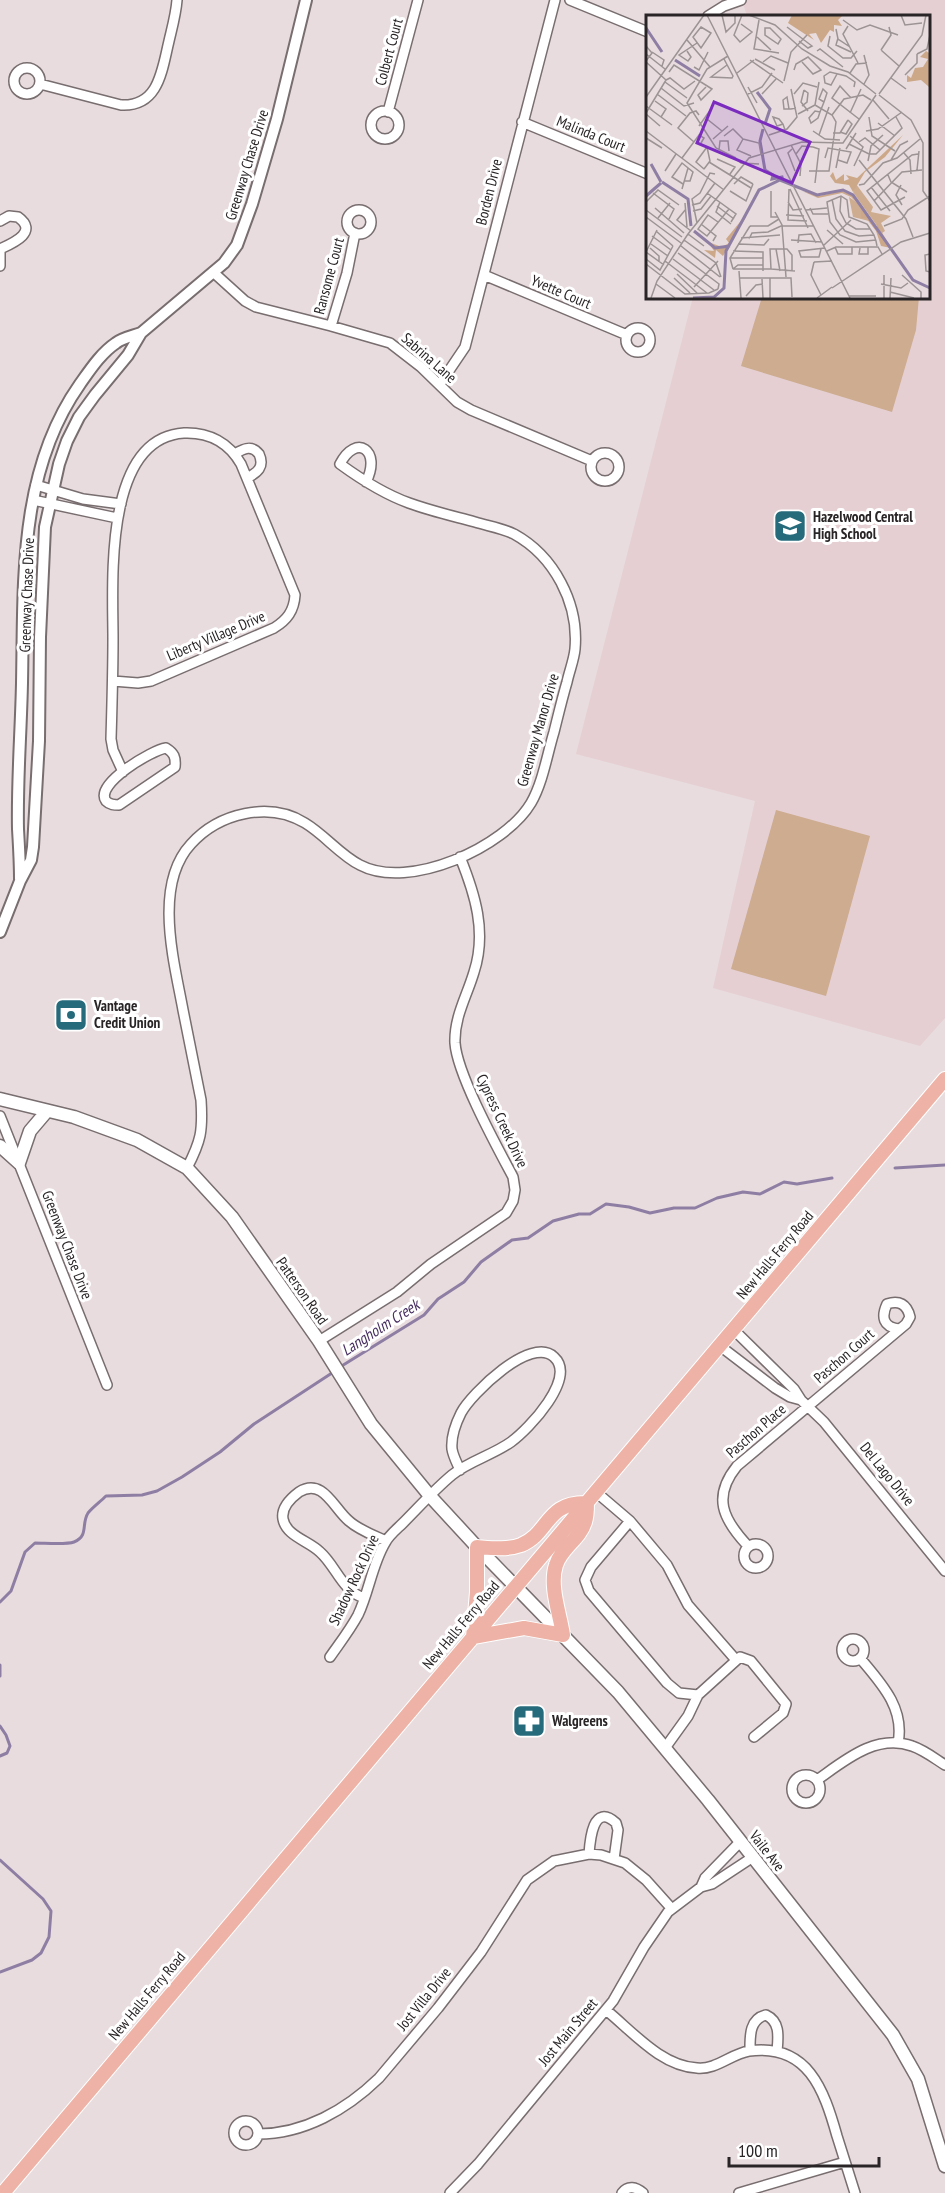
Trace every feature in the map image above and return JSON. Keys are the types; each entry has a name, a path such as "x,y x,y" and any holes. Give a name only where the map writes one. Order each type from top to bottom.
{"main road":[{"name":"New Halls Ferry Road","path":"6,2190 945,1079"},
{"name":"Patterson Road","path":"0,1099 74,1117 136,1140 187,1168 232,1217 321,1345 371,1424 430,1496 515,1588"},
{"path":"0,1146 19,1163 30,1131 47,1111"},
{"path":"592,1497 582,1530 561,1555 554,1571 563,1635 524,1628 473,1637 477,1592 477,1547 502,1548 522,1544 531,1538 554,1512 564,1506 592,1497"},
{"name":"Vaile Ave","path":"515,1588 618,1692 741,1841 893,2035 918,2079 945,2166"}],"street":[{"path":"40,84 121,105 140,102 149,96 160,78 178,0"},
{"name":"Greenway Chase Drive","path":"20,881 19,758 24,589 27,535 39,471 63,411 76,389 104,353 117,342 141,333 224,263 237,244 252,204 277,119 306,0"},
{"name":"Colbert Court","path":"388,112 418,0"},
{"name":"Borden Drive","path":"440,384 465,347 555,0"},
{"path":"570,0 646,31"},
{"path":"710,15 724,6 741,0"},
{"name":"Malinda Court","path":"522,122 646,173"},
{"path":"0,221 9,216 18,217 25,224 26,229 23,236 0,251 0,266"},
{"name":"Ransome Court","path":"331,326 356,233"},
{"name":"Sabrina Lane","path":"213,272 245,301 256,307 390,343 440,384 457,402 592,461"},
{"name":"Yvette Court","path":"484,275 627,335"},
{"name":"Greenway Chase Drive","path":"0,933 20,881 32,860 39,741 42,569 45,527 59,464 79,417 94,395 129,355 141,333"},
{"name":"Liberty Village Drive","path":"113,681 138,683 151,681 274,628 291,614 294,595 247,478 235,454 226,445 206,435 176,434 165,438 145,452 127,484 117,518 113,569 111,739 113,750 123,772"},
{"name":"Liberty Village Drive","path":"235,454 245,448 252,448 259,454 261,466 257,473 247,478"},
{"name":"Greenway Manor Drive","path":"187,1168 199,1144 202,1121 201,1100 172,952 169,912 173,879 188,847 200,834 229,818 246,813 275,812 304,822 361,866 378,871 393,873 424,871 492,841 513,826 533,801 575,650 571,608 567,594 552,568 536,550 513,534 386,494 366,482 340,464 350,451 356,448 369,452 373,466 366,482"},
{"path":"36,485 83,499 121,504"},
{"path":"33,500 117,518"},
{"path":"166,748 173,752 176,759 175,767 166,775 128,801 112,805 106,801 104,795 106,786 123,772 158,749 166,748"},
{"name":"Cypress Creek Drive","path":"321,1345 397,1292 431,1264 506,1213 513,1201 515,1190 513,1177 464,1074 455,1043 461,1007 475,971 480,940 478,908 460,857"},
{"name":"Greenway Chase Drive","path":"0,1116 106,1384"},
{"name":"Paschon Court","path":"805,1403 899,1329"},
{"name":"Del Lago Drive","path":"734,1330 794,1389 840,1440 945,1571"},
{"name":"Del Lago Drive","path":"720,1346 775,1388 805,1403"},
{"name":"Shadow Rock Drive","path":"330,1657 358,1615 386,1541 430,1496 460,1470 513,1441 531,1423 557,1387 561,1376 560,1365 556,1358 549,1353 540,1352 519,1359 476,1393 461,1413 455,1430 452,1447 460,1470"},
{"name":"Paschon Place","path":"747,1545 730,1526 725,1514 722,1502 727,1478 805,1403"},
{"path":"364,1598 354,1595 347,1588 321,1552 288,1528 283,1518 284,1509 290,1500 301,1491 310,1488 322,1491 347,1520 356,1527 386,1541"},
{"path":"592,1497 630,1521 667,1565 688,1605 736,1660"},
{"path":"630,1521 591,1567 585,1580 590,1591 667,1683 679,1694 698,1695"},
{"path":"665,1748 688,1716 698,1695 740,1657 751,1661 786,1704 783,1713 754,1737"},
{"path":"860,1658 892,1700 901,1730 898,1743"},
{"path":"817,1780 872,1746 898,1743 911,1746 945,1765"},
{"path":"589,1854 590,1837 595,1823 600,1818 607,1818 616,1823 618,1830 614,1859"},
{"name":"Jost Main Street","path":"701,1887 705,1878 741,1841"},
{"name":"Jost Villa Drive","path":"258,2134 283,2133 318,2121 331,2115 366,2090 379,2078 460,1980 481,1952 527,1880 554,1861 589,1854 614,1859 635,1870 672,1909"},
{"name":"Jost Main Street","path":"450,2193 478,2164 606,2010 660,1922 672,1909 701,1887 712,1884 753,1857"},
{"path":"606,2010 664,2059 681,2065 698,2069 750,2051 777,2052 796,2060 810,2070 827,2100 855,2193"},
{"path":"750,2051 752,2027 758,2018 766,2015 776,2024 777,2052"},
{"path":"739,2193 845,2162"},
{"path":"622,2193 629,2188 636,2188 643,2193"}],"shaded area":[{"name":"Hazelwood Central High School","path":"742,0 945,0 945,1018 920,1046 713,988 755,801 576,754 693,298 930,298 930,15 747,15"},
{"path":"762,298 919,298 916,330 892,412 741,366"},
{"path":"776,810 870,836 826,996 731,969"}],"waterway":[{"name":"Langholm Creek","path":"895,1168 945,1165"},
{"name":"Langholm Creek","path":"340,1367 424,1315 438,1299 464,1282 481,1262 512,1240 528,1238 553,1221 579,1214 590,1214 606,1204 650,1213 674,1208 695,1208 717,1198 743,1192 760,1194 784,1182 797,1184 832,1178"},
{"name":"Langholm Creek","path":"0,1602 11,1591 25,1552 35,1543 74,1542 82,1536 88,1513 106,1496 142,1495 157,1491 220,1452 254,1424 335,1371"},
{"name":"Langholm Creek","path":"0,1665 0,1676"},
{"name":"Langholm Creek","path":"0,1726 10,1746 7,1753 0,1756"},
{"name":"Langholm Creek","path":"0,1860 43,1899 51,1911 49,1937 41,1953 32,1960 0,1972"}],"place":[{"name":"Hazelwood Central High School","path":"790,526"},
{"name":"Vantage Credit Union","path":"71,1015"},
{"name":"Walgreens","path":"529,1721"}]}
